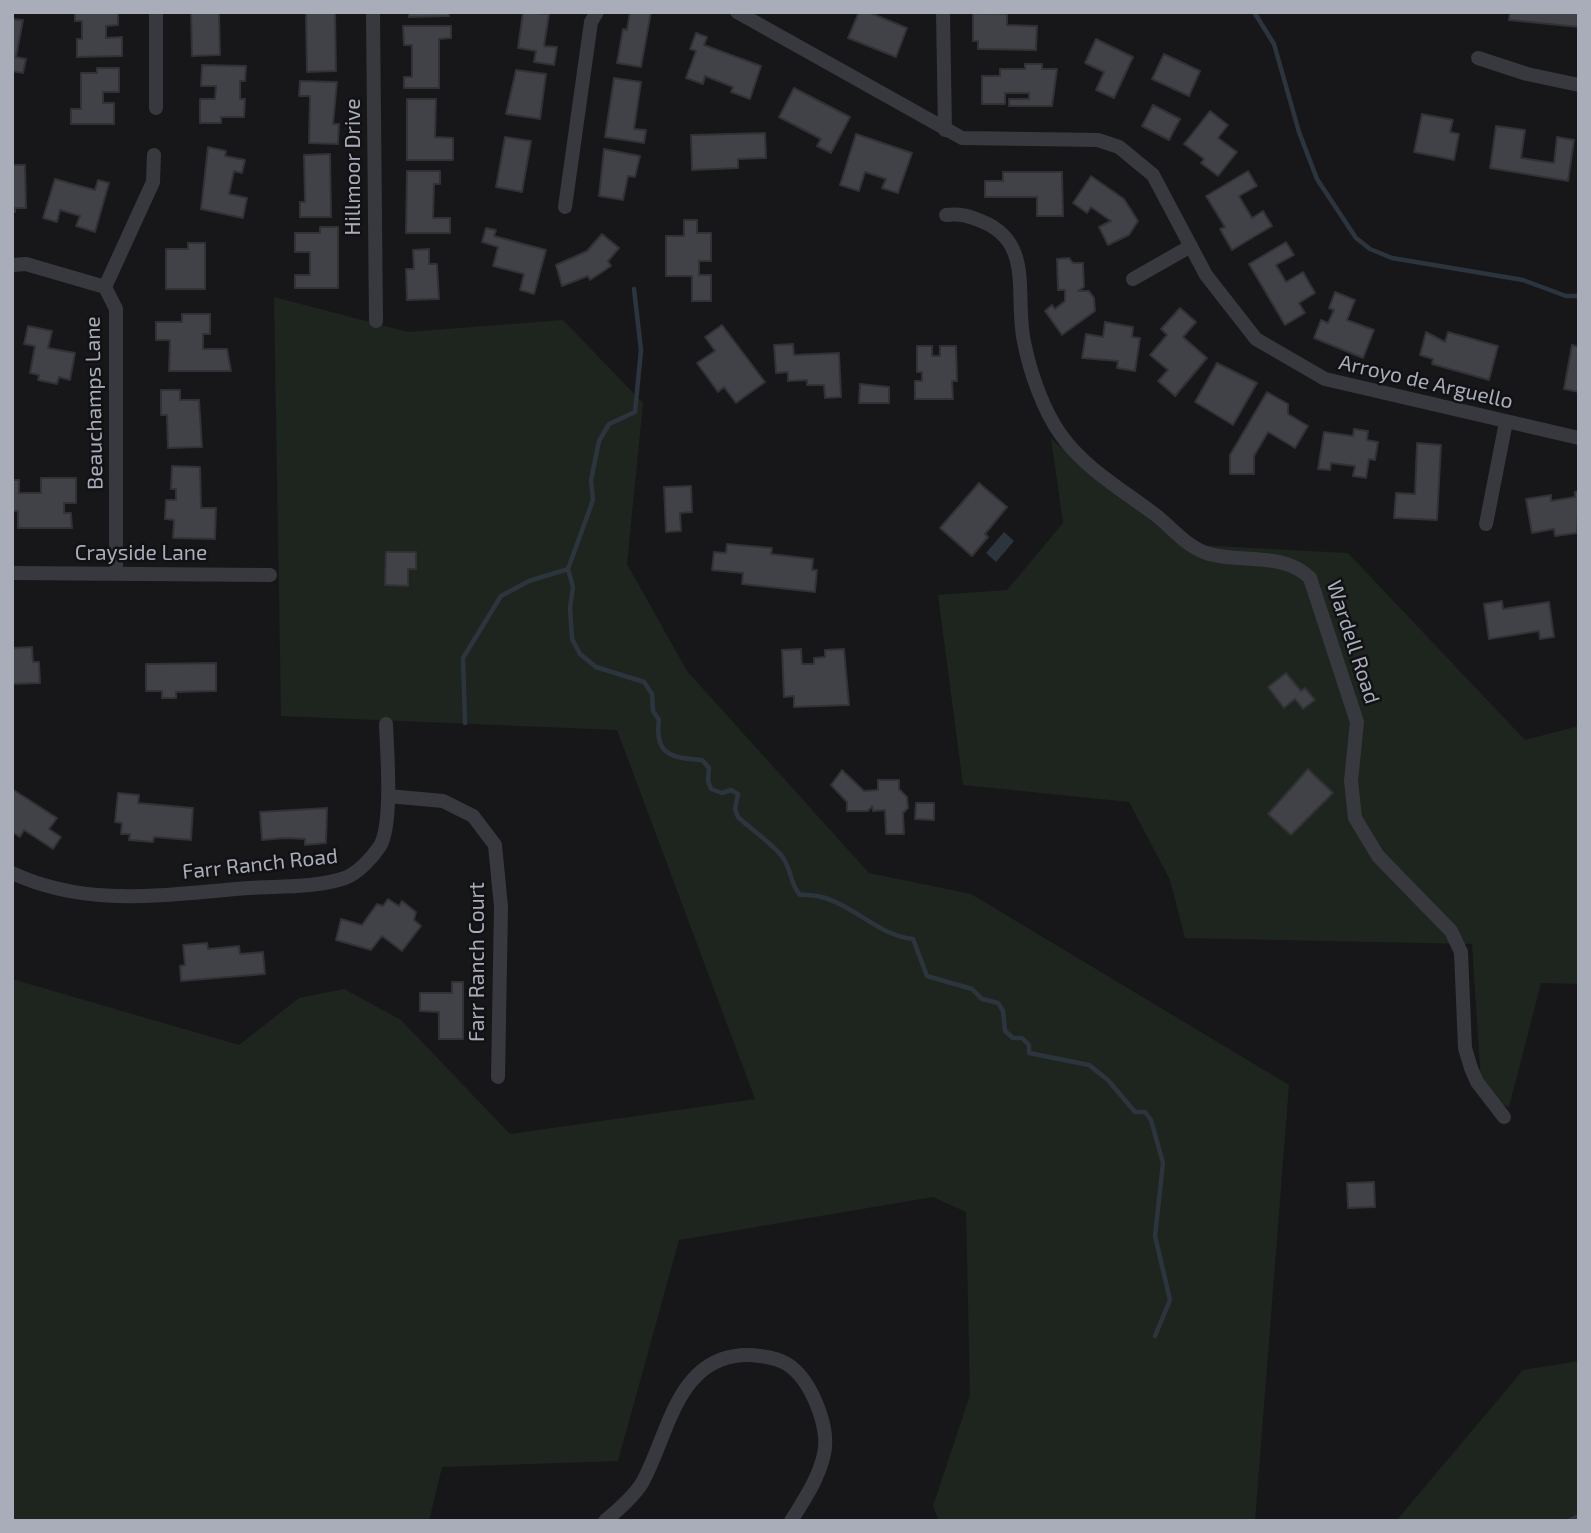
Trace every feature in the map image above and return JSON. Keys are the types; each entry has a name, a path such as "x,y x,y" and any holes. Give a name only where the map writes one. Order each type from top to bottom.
{"street":[{"path":"156,12 156,108"},
{"name":"Hillmoor Drive","path":"373,12 376,321"},
{"path":"565,207 591,22 597,12"},
{"name":"Arroyo de Arguello","path":"737,12 962,138 1109,142 1136,158 1153,175 1206,275 1256,339 1325,379 1579,438"},
{"path":"943,12 945,130"},
{"path":"1478,58 1527,74 1579,85"},
{"path":"104,287 153,182 154,155"},
{"name":"Wardell Road","path":"946,215 960,213 998,228 1007,236 1015,254 1023,340 1035,382 1060,434 1088,466 1160,518 1181,538 1208,554 1280,563 1301,569 1310,578 1357,722 1350,781 1355,818 1378,856 1451,931 1461,952 1465,1048 1477,1082 1504,1117"},
{"path":"1133,279 1191,246"},
{"name":"Beauchamps Lane","path":"12,265 26,264 104,287 116,309 116,573"},
{"path":"1486,524 1506,422"},
{"name":"Crayside Lane","path":"12,573 270,575"},
{"name":"Farr Ranch Road","path":"12,873 36,884 112,898 312,884 347,877 366,863 382,843 388,796 386,724"},
{"name":"Farr Ranch Court","path":"388,796 443,801 472,816 495,845 501,907 498,1077"},
{"path":"605,1521 641,1485 691,1380 712,1363 737,1355 767,1358 788,1364 807,1387 823,1415 825,1452 811,1488 791,1521"}],"shaded area":[{"path":"274,297 408,332 563,320 643,403 627,564 687,671 869,873 971,894 1289,1085 1255,1521 939,1521 933,1506 970,1395 966,1212 933,1197 679,1240 618,1461 442,1467 429,1521 12,1521 12,979 239,1045 299,998 344,989 401,1020 510,1134 755,1099 617,730 281,716"},
{"path":"1051,438 1177,544 1348,553 1525,740 1579,726 1579,984 1541,983 1509,1107 1482,1098 1472,944 1185,938 1170,880 1129,802 963,785 938,595 1007,590 1063,523"},
{"path":"1004,532 1014,541 996,562 986,553"},
{"path":"1579,1361 1579,1521 1396,1521 1523,1370"}],"building":[{"path":"75,12 118,12 118,25 106,26 106,38 122,37 122,56 77,57 77,39 82,39 82,21 75,21"},
{"path":"191,12 219,12 220,55 192,56"},
{"path":"306,12 335,12 336,71 307,72"},
{"path":"409,12 448,12 449,16 409,17"},
{"path":"523,12 549,14 544,46 557,47 554,65 534,62 536,51 518,48"},
{"path":"630,12 651,12 641,67 617,63 623,29 627,30"},
{"path":"859,12 868,12 907,28 896,57 848,38"},
{"path":"1510,12 1579,12 1579,27 1509,20"},
{"path":"973,13 1007,14 1007,25 1037,26 1036,50 978,49 978,41 973,41"},
{"path":"12,19 23,20 16,57 26,59 23,73 12,71"},
{"path":"403,26 451,26 451,38 439,39 439,88 404,88 404,77 412,77 412,45 404,45"},
{"path":"696,33 707,37 704,45 761,66 750,99 731,92 733,87 705,76 703,84 686,78 696,51 690,49"},
{"path":"1096,39 1133,57 1114,98 1096,90 1104,72 1085,63"},
{"path":"1164,54 1200,71 1189,96 1152,79"},
{"path":"1025,64 1042,64 1042,69 1057,69 1052,106 1009,106 1009,99 1029,99 1029,93 1005,93 1005,104 982,104 982,76 1000,76 1000,69 1025,69"},
{"path":"202,65 246,66 245,81 240,81 240,99 245,99 244,117 221,117 221,123 200,123 200,99 215,99 216,86 201,86"},
{"path":"97,68 119,68 119,92 103,92 103,103 114,103 114,124 71,124 71,109 81,109 81,73 97,73"},
{"path":"516,70 546,74 540,119 506,114"},
{"path":"614,78 641,82 634,129 646,130 644,143 605,137"},
{"path":"300,81 337,82 333,124 339,124 338,144 309,143 310,96 299,96"},
{"path":"794,88 850,117 831,153 817,146 821,139 779,117"},
{"path":"407,99 436,99 435,137 453,138 453,160 407,160"},
{"path":"1153,105 1180,119 1169,140 1142,126"},
{"path":"1210,111 1228,125 1218,138 1237,152 1218,176 1201,163 1204,159 1184,144"},
{"path":"1422,114 1453,120 1450,132 1459,134 1454,160 1414,152"},
{"path":"1496,126 1525,130 1521,158 1554,163 1557,137 1574,140 1568,181 1490,168"},
{"path":"765,133 766,158 738,159 738,168 692,170 691,135"},
{"path":"856,134 912,153 898,193 882,188 886,179 865,172 859,191 840,185"},
{"path":"505,137 531,141 522,192 496,187"},
{"path":"208,147 226,151 225,156 245,160 242,173 234,171 229,194 247,198 243,218 201,209"},
{"path":"604,149 640,156 635,177 628,176 623,200 599,196"},
{"path":"330,154 331,217 300,217 300,202 305,202 304,155"},
{"path":"12,165 25,165 26,208 15,208 15,212 12,212"},
{"path":"407,171 440,171 440,184 434,184 433,218 450,218 450,233 406,233"},
{"path":"1248,171 1257,186 1239,196 1252,218 1263,211 1272,226 1232,250 1220,229 1225,227 1206,196"},
{"path":"1003,172 1062,172 1063,216 1037,216 1037,197 985,197 985,181 1003,181"},
{"path":"1091,176 1124,199 1138,221 1129,235 1108,245 1099,227 1111,221 1091,207 1087,213 1073,203"},
{"path":"55,179 95,190 98,180 109,183 95,232 76,226 80,216 60,210 57,222 43,218"},
{"path":"684,220 697,220 697,233 711,233 711,261 699,261 699,275 711,275 711,301 692,301 692,276 666,276 666,236 684,236"},
{"path":"320,227 338,227 338,288 295,288 295,275 310,275 310,252 295,252 295,233 320,233"},
{"path":"486,228 496,230 494,236 546,250 534,294 520,290 524,274 493,266 498,247 482,242"},
{"path":"602,234 619,248 608,261 611,266 590,280 588,276 562,286 556,265 587,251"},
{"path":"1286,242 1294,255 1276,265 1286,282 1303,272 1315,293 1299,303 1305,313 1285,325 1249,264"},
{"path":"188,243 205,243 205,289 166,289 166,249 188,249"},
{"path":"429,249 429,264 437,264 439,299 407,300 406,269 414,269 413,250"},
{"path":"1069,258 1073,263 1083,263 1084,287 1078,291 1089,291 1094,298 1095,311 1062,335 1045,311 1052,305 1055,309 1065,301 1065,290 1058,290 1057,259"},
{"path":"1335,292 1355,300 1347,320 1374,330 1363,358 1314,338 1321,320 1328,323 1334,310 1329,308"},
{"path":"1180,308 1196,322 1183,337 1207,358 1175,396 1158,381 1168,370 1150,355 1167,335 1161,329"},
{"path":"182,314 210,314 210,334 203,334 203,349 227,349 231,371 169,371 170,340 156,340 156,322 182,322"},
{"path":"1105,322 1133,327 1132,337 1140,338 1135,371 1117,368 1118,361 1082,358 1086,334 1103,337"},
{"path":"722,325 765,382 736,403 724,387 718,392 697,363 715,351 705,337"},
{"path":"28,326 52,331 48,348 75,353 70,380 59,377 57,384 38,380 39,375 30,373 35,346 24,344"},
{"path":"1426,332 1445,342 1448,332 1498,346 1489,380 1432,364 1433,359 1420,355"},
{"path":"793,344 794,355 839,353 841,397 825,398 824,385 807,385 807,380 788,381 788,372 776,373 774,345"},
{"path":"1572,345 1579,347 1579,392 1564,389"},
{"path":"917,346 932,346 932,356 940,356 940,346 956,346 957,381 952,381 953,399 915,399 915,381 922,381 922,372 917,372"},
{"path":"1217,363 1257,383 1233,425 1195,402"},
{"path":"860,384 889,387 889,403 859,403"},
{"path":"161,390 180,390 180,400 199,400 202,447 168,448 167,415 161,415"},
{"path":"1267,392 1288,404 1288,414 1308,426 1295,448 1268,432 1254,456 1254,474 1230,474 1230,455"},
{"path":"1354,429 1368,431 1367,440 1378,442 1375,460 1369,459 1366,478 1353,476 1355,466 1331,463 1330,470 1318,469 1324,432 1353,436"},
{"path":"1417,443 1441,445 1437,520 1394,518 1396,493 1415,494"},
{"path":"172,466 200,467 201,508 216,508 215,539 173,538 174,520 165,519 166,500 176,500 176,489 171,489"},
{"path":"41,478 76,478 76,503 64,503 64,513 71,513 72,528 18,528 18,511 12,511 12,480 19,480 19,493 41,493"},
{"path":"979,483 1007,507 985,534 988,537 972,556 940,528"},
{"path":"691,486 692,512 680,513 681,531 666,532 664,487"},
{"path":"1579,491 1577,533 1555,536 1554,529 1532,533 1526,499 1551,495 1551,501 1575,497 1575,492"},
{"path":"727,544 772,548 771,554 813,559 812,570 817,570 815,592 742,584 743,573 712,570 714,552 726,553"},
{"path":"386,552 416,552 416,569 408,569 408,586 385,585"},
{"path":"1502,601 1503,609 1549,602 1554,637 1540,639 1539,631 1489,639 1484,604"},
{"path":"32,647 33,662 39,662 40,683 12,684 12,648"},
{"path":"801,649 802,664 814,664 814,658 825,657 825,650 844,649 849,705 794,707 794,696 784,697 782,650"},
{"path":"216,663 216,691 176,692 176,698 162,698 162,691 146,691 146,664"},
{"path":"1286,673 1301,691 1305,688 1315,700 1303,709 1295,699 1284,708 1268,687"},
{"path":"1308,769 1333,793 1291,835 1268,814"},
{"path":"842,770 864,791 878,790 878,780 899,780 899,789 907,797 908,808 903,813 904,834 886,834 885,810 873,811 872,806 868,811 847,811 847,802 831,785"},
{"path":"12,789 57,818 49,829 61,837 53,849 24,830 20,837 12,832"},
{"path":"118,793 139,795 138,803 193,808 191,840 154,837 153,842 129,840 130,834 121,834 122,823 115,822"},
{"path":"916,803 934,803 934,820 915,819"},
{"path":"327,808 326,843 305,845 305,839 285,838 262,840 260,812"},
{"path":"388,899 399,906 402,901 416,912 414,920 421,926 402,951 382,936 371,950 336,940 341,919 362,925 377,904 383,906"},
{"path":"207,943 208,949 239,946 240,954 263,952 265,974 181,981 180,966 185,965 183,945"},
{"path":"452,982 463,982 463,1039 439,1039 439,1012 420,1011 420,993 452,993"},
{"path":"1374,1182 1375,1207 1348,1208 1347,1183"}],"waterway":[{"path":"1254,12 1274,44 1299,132 1317,179 1356,238 1370,249 1392,258 1523,280 1566,296 1579,296"},
{"path":"634,289 641,350 635,412 609,424 599,441 591,480 593,500 568,569 573,587 570,608 572,639 580,654 596,667 644,682 652,694 653,711 659,720 658,732 662,748 674,756 702,760 709,768 708,781 711,789 722,793 731,790 738,794 735,809 738,817 781,855 800,895 831,900 884,930 913,939 927,976 972,989 982,999 998,1003 1003,1011 1005,1031 1013,1038 1022,1038 1029,1045 1029,1053 1089,1065 1108,1080 1135,1112 1145,1112 1151,1120 1163,1163 1155,1236 1170,1300 1155,1336"},
{"path":"465,723 463,658 501,596 529,581 568,569"},
{"path":"1568,1521 1579,1516"}]}
